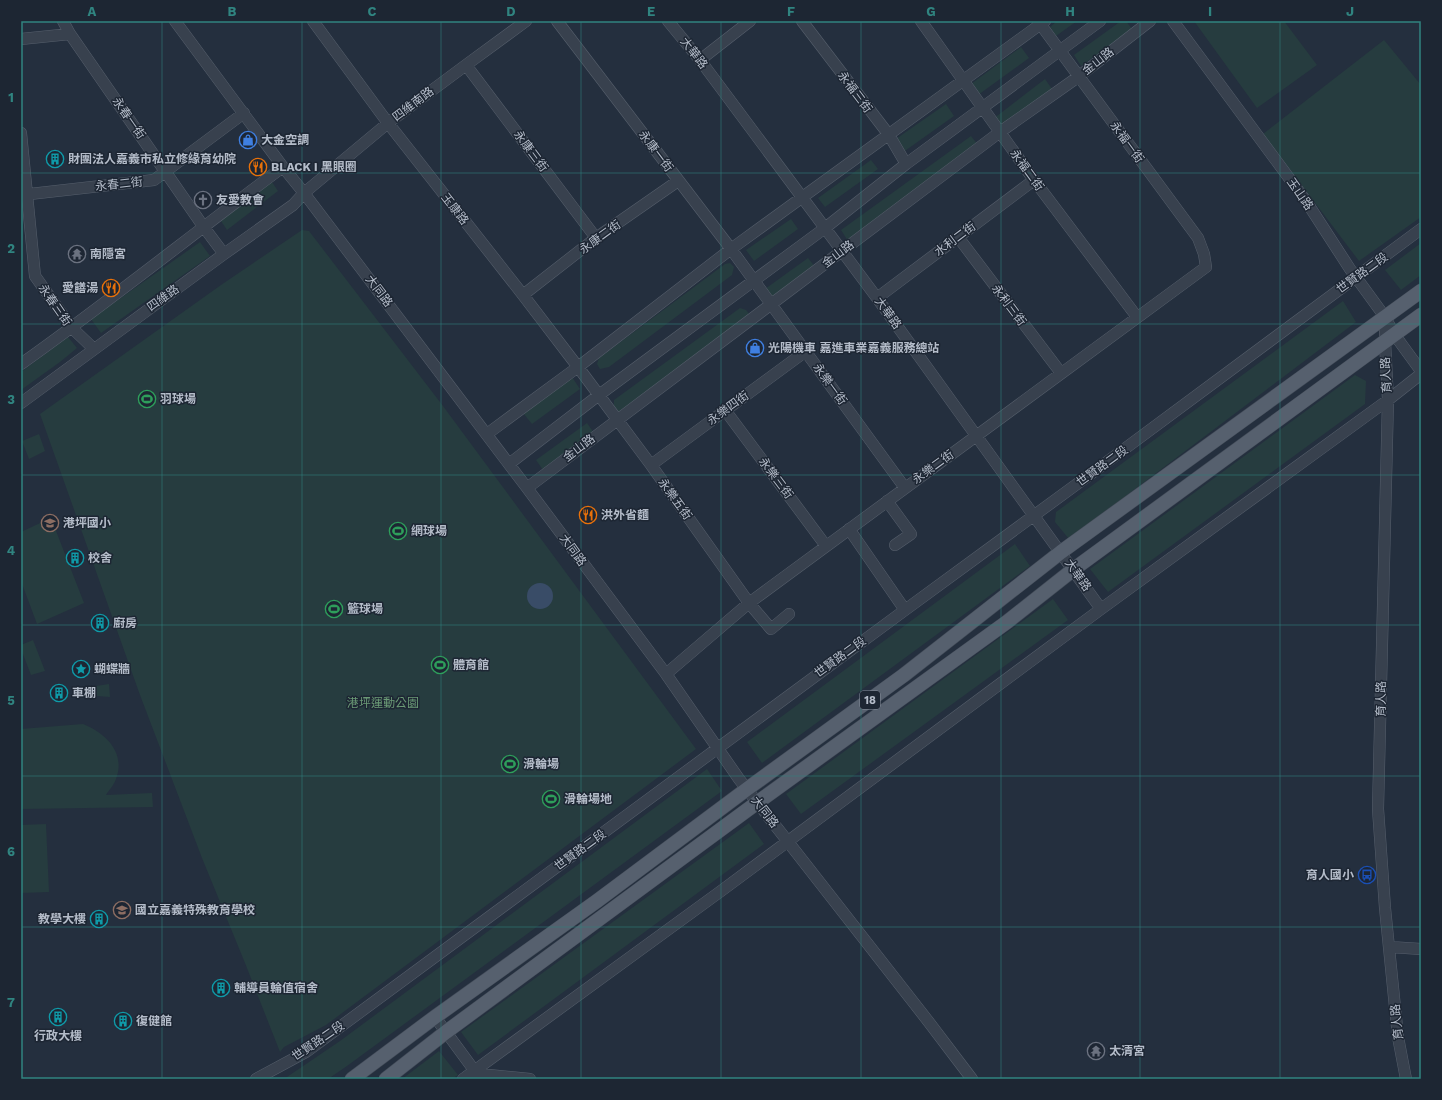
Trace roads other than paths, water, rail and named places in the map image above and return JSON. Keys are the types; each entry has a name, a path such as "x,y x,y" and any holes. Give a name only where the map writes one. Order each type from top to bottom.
{"main road":[{"name":"18","path":"352,1079 904,675 1061,552 1421,291"},
{"name":"18","path":"386,1079 446,1032 758,802 1007,622 1074,569 1421,315"}],"street":[{"name":"永春一街","path":"63,21 70,34 224,254"},
{"name":"大同路","path":"175,21 283,167 487,434 666,674 747,789 972,1079"},
{"name":"玉康路","path":"313,21 388,123 523,295 599,396"},
{"name":"四維南路","path":"304,193 388,123 526,21"},
{"name":"永康一街","path":"557,21 678,181 732,249 754,281"},
{"name":"大華路","path":"668,21 700,60 877,298 1074,569 1101,609"},
{"path":"700,60 750,21"},
{"name":"永福三街","path":"802,21 889,135 906,164"},
{"name":"永福二街","path":"921,21 1034,180 1137,317"},
{"path":"509,464 754,281 906,164 1060,52 1100,21"},
{"name":"金山路","path":"527,488 1000,132 1078,77 1150,21"},
{"name":"玉山路","path":"1173,21 1306,201 1385,317"},
{"path":"487,434 578,367 732,249 1041,22"},
{"name":"永福一街","path":"1041,22 1078,77 1198,238 1204,254 1206,267"},
{"path":"21,39 70,34"},
{"name":"永康三街","path":"466,65 596,238"},
{"name":"永春二街","path":"24,195 154,180 244,113"},
{"name":"永春三街","path":"21,133 24,195 35,276 72,328 94,349"},
{"path":"21,364 72,328 203,226 283,167"},
{"name":"水利二街","path":"877,298 1034,180"},
{"name":"永康二街","path":"523,295 596,238 678,181"},
{"name":"四維路","path":"21,403 224,254 294,205 304,193"},
{"name":"世賢路二段","path":"256,1079 306,1052 1357,278 1421,229"},
{"name":"永利三街","path":"958,237 1061,373"},
{"name":"永樂二街","path":"666,674 749,603 1206,267"},
{"name":"永樂一街","path":"754,281 905,488"},
{"name":"育人路","path":"1385,317 1389,338 1378,809 1398,1037 1406,1079"},
{"path":"1389,338 1421,371"},
{"name":"永樂四街","path":"651,465 806,351"},
{"path":"463,1079 721,891 1101,609 1388,400 1421,374"},
{"name":"永樂五街","path":"599,396 651,465 749,603 771,629 789,614"},
{"name":"永樂三街","path":"725,410 826,546"},
{"path":"887,501 911,534 895,545"},
{"path":"849,529 905,610"},
{"path":"1390,947 1421,948"},
{"path":"436,1017 474,1070 479,1074 530,1079"}],"water":[{"path":"540,583 550,586 553,596 550,606 540,609 530,606 527,596 530,586"}],"place":[{"name":"大金空調","path":"248,140"},
{"name":"財團法人嘉義市私立修緣育幼院","path":"55,159"},
{"name":"BLACK i 黑眼圈","path":"258,167"},
{"name":"友愛教會","path":"203,200"},
{"name":"南隱宮","path":"77,254"},
{"name":"愛饍湯","path":"111,288"},
{"name":"光陽機車 嘉進車業嘉義服務總站","path":"755,348"},
{"name":"羽球場","path":"147,399"},
{"name":"洪外省麵","path":"588,515"},
{"name":"港坪國小","path":"50,523"},
{"name":"網球場","path":"398,531"},
{"name":"校舍","path":"75,558"},
{"name":"籃球場","path":"334,609"},
{"name":"廚房","path":"100,623"},
{"name":"體育館","path":"440,665"},
{"name":"蝴蝶牆","path":"81,669"},
{"name":"車棚","path":"59,693"},
{"name":"滑輪場","path":"510,764"},
{"name":"滑輪場地","path":"551,799"},
{"name":"育人國小","path":"1367,875"},
{"name":"國立嘉義特殊教育學校","path":"122,910"},
{"name":"教學大樓","path":"99,919"},
{"name":"輔導員輪值宿舍","path":"221,988"},
{"name":"行政大樓","path":"58,1017"},
{"name":"復健館","path":"123,1021"},
{"name":"太清宮","path":"1096,1051"}],"park label":[{"name":"港坪運動公園","path":"383,703"}]}
